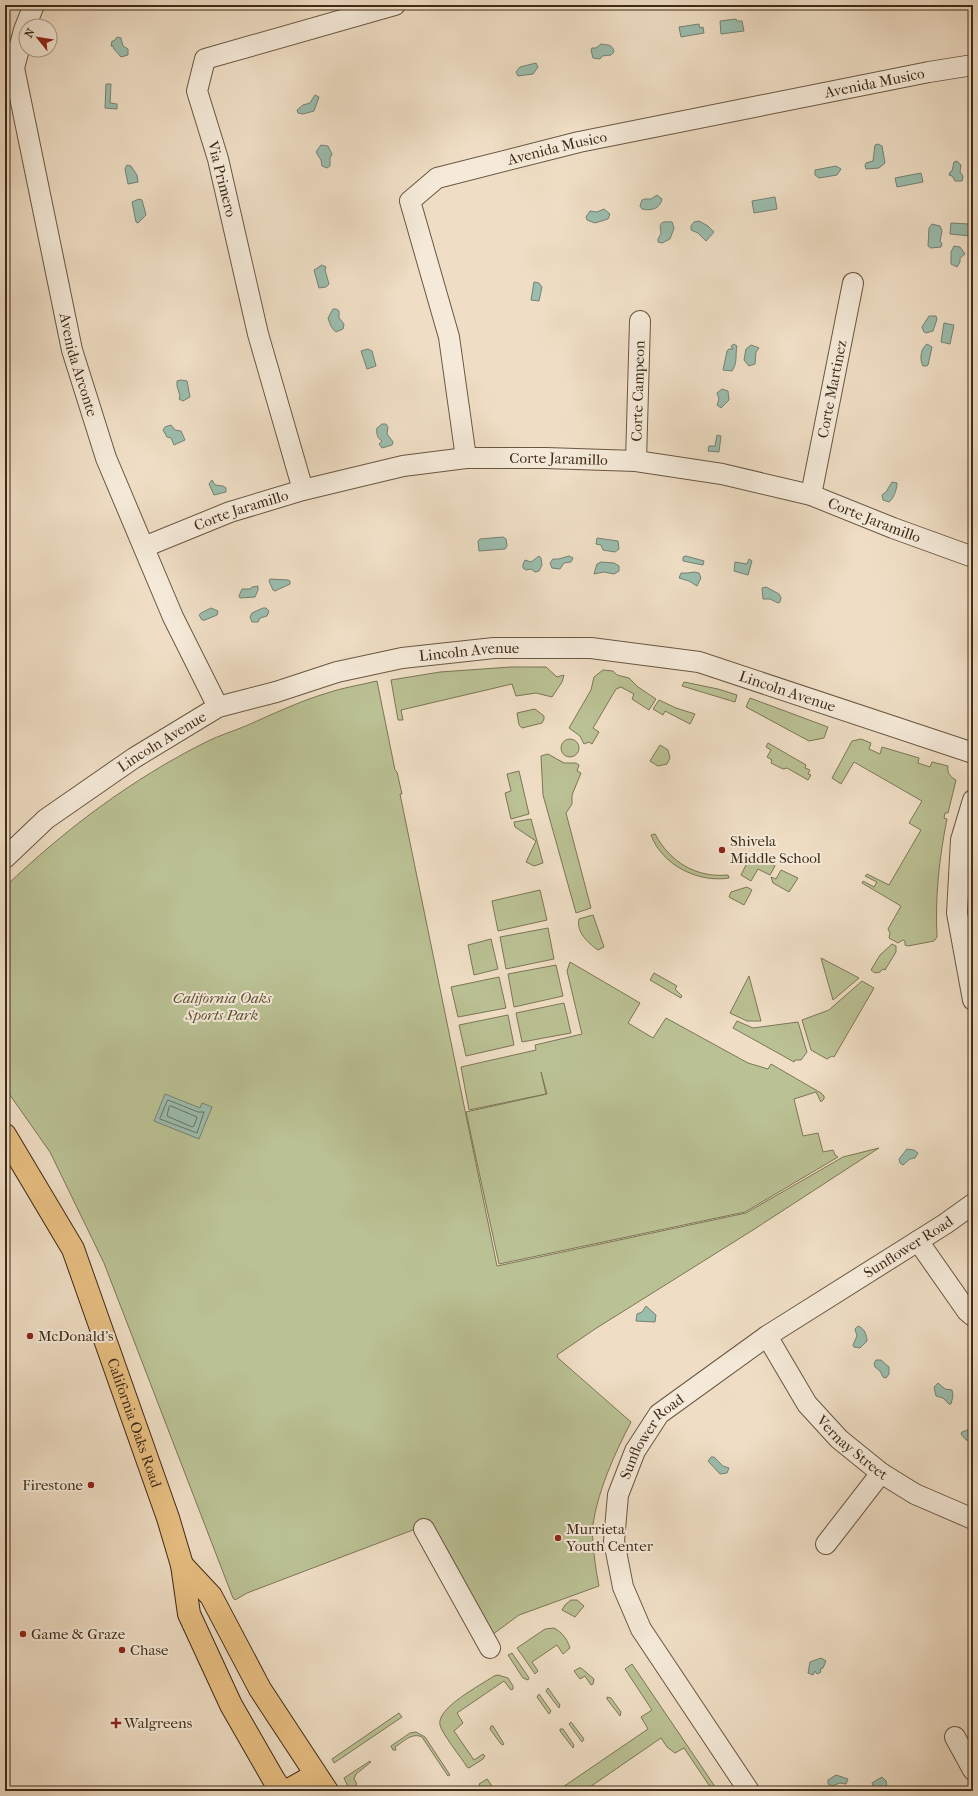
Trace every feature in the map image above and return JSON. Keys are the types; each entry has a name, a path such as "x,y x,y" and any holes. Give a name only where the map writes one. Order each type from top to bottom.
{"main road":[{"name":"California Oaks Road","path":"5,1135 73,1249 132,1414 182,1564 189,1614 231,1705 274,1780 282,1791"},
{"name":"California Oaks Road","path":"182,1564 210,1596 260,1689 321,1783"},
{"path":"287,1791 321,1783"}],"street":[{"name":"Avenida Arconte","path":"34,5 10,68 72,350 106,458 173,617 218,707"},
{"name":"Via Primero","path":"303,490 258,334 218,159 197,91 205,59 395,5"},
{"name":"Avenida Musico","path":"466,458 449,338 410,201 437,178 579,142 973,65"},
{"name":"Corte Martinez","path":"811,495 853,283"},
{"name":"Corte Campeon","path":"636,461 640,322"},
{"name":"Corte Jaramillo","path":"144,547 230,512 303,490 403,466 466,458 546,458 636,461 722,474 811,495 893,528 973,557"},
{"name":"Lincoln Avenue","path":"5,858 46,819 134,758 218,707 276,692 336,672 402,658 494,648 591,648 699,662 973,752"},
{"path":"971,988 957,913 961,840 973,800"},
{"name":"Sunflower Road","path":"749,1791 640,1629 623,1587 614,1542 618,1495 635,1451 659,1414 767,1336 945,1224 973,1204"},
{"path":"918,1241 967,1311 973,1316"},
{"name":"Vernay Street","path":"767,1336 807,1404 840,1439 881,1473 915,1494 973,1520"},
{"path":"826,1544 881,1473"},
{"path":"424,1529 490,1648"},
{"path":"955,1737 973,1770"}],"green space":[{"path":"511,667 546,667 557,677 564,675 562,682 552,697 536,693 516,696 512,684 401,710 403,720 398,720 391,680 440,672"},
{"path":"603,670 613,671 617,675 629,678 638,687 656,699 649,710 632,699 634,694 621,687 616,689 593,728 599,732 592,744 589,742 584,744 580,736 569,728 591,690 594,677"},
{"name":"California Oaks Sports Park","path":"377,681 395,770 397,772 402,794 400,794 497,1266 746,1213 843,1157 879,1148 753,1230 595,1329 557,1355 558,1358 631,1422 608,1472 595,1511 593,1537 595,1564 599,1586 519,1615 481,1643 418,1528 247,1593 235,1600 233,1598 104,1263 50,1152 5,1088 5,887 51,846 100,807 125,789 179,757 211,740 314,697"},
{"path":"684,682 718,689 737,695 735,702 682,686"},
{"path":"750,698 828,727 824,738 809,741 746,707"},
{"path":"659,700 676,708 695,714 690,724 665,711 663,715 653,709"},
{"path":"535,709 544,716 542,723 522,728 519,725 517,713"},
{"path":"566,739 574,739 579,744 577,755 574,757 566,757 561,752 561,744"},
{"path":"861,739 871,743 869,749 880,754 882,747 919,758 918,763 930,767 932,762 948,766 949,774 956,780 948,813 945,813 944,818 947,819 938,878 937,937 934,941 908,946 905,945 905,941 903,940 898,943 889,938 890,933 888,929 901,906 862,883 863,881 874,887 877,882 865,876 867,874 889,885 921,830 909,823 922,801 854,762 841,784 832,778 852,741"},
{"path":"768,743 806,765 805,768 810,770 808,774 811,775 808,780 787,768 783,769 771,763 772,760 767,757 771,750 766,747"},
{"path":"660,745 668,750 670,758 667,764 658,766 650,761"},
{"path":"548,754 564,763 576,763 579,765 577,771 581,773 572,795 572,804 566,813 591,908 576,913 543,795 541,756"},
{"path":"519,771 529,814 511,819 505,793 511,791 507,774"},
{"path":"531,819 543,863 534,866 526,862 536,841 515,827 514,822"},
{"path":"655,834 668,853 685,866 705,874 728,875 729,878 705,878 682,870 663,855 656,846 651,835"},
{"path":"763,859 775,866 770,875 758,869 751,881 741,875 747,863"},
{"path":"781,870 798,878 789,892 773,883 771,877 776,879"},
{"path":"747,887 752,890 744,905 729,897 731,892"},
{"path":"540,890 547,920 498,931 492,901"},
{"path":"593,915 604,947 598,950 590,944 579,928 579,919"},
{"path":"548,928 554,959 506,969 500,937"},
{"path":"491,939 498,969 474,975 468,945"},
{"path":"892,944 896,946 896,952 885,970 883,969 880,972 875,973 871,970 880,955"},
{"path":"821,958 859,978 833,1000"},
{"path":"570,962 640,1003 628,1023 653,1038 666,1018 748,1063 768,1069 771,1064 821,1093 824,1096 824,1099 821,1102 816,1092 794,1099 803,1136 818,1133 823,1152 833,1150 835,1155 838,1157 745,1212 499,1264 466,1112 547,1094 541,1072 546,1094 469,1110 461,1067 536,1050 535,1045 582,1034 567,971"},
{"path":"556,965 563,996 514,1007 508,974"},
{"path":"654,973 677,986 675,989 682,996 681,998 650,980"},
{"path":"749,976 761,1021 747,1021 730,1013"},
{"path":"499,977 506,1008 458,1017 451,987"},
{"path":"862,981 874,988 834,1057 832,1056 827,1059 811,1050 802,1020 829,1010"},
{"path":"564,1003 571,1033 522,1042 516,1013"},
{"path":"508,1015 514,1045 466,1056 459,1025"},
{"path":"737,1021 753,1028 798,1022 807,1052 801,1060 795,1060 794,1062 733,1028"},
{"path":"571,1600 577,1600 584,1606 575,1617 562,1610"},
{"path":"554,1628 564,1636 570,1648 563,1654 557,1645 532,1662 538,1671 535,1674 517,1648 545,1629"},
{"path":"512,1653 529,1678 528,1680 523,1678 508,1655"},
{"path":"632,1664 718,1791 713,1791 684,1748 675,1753 667,1747 661,1738 584,1791 557,1791 648,1729 641,1717 652,1710 625,1669"},
{"path":"579,1668 594,1679 593,1684 591,1685 585,1676 580,1679 574,1671"},
{"path":"498,1675 508,1678 513,1686 513,1689 511,1690 504,1681 457,1713 463,1723 454,1731 474,1760 483,1754 485,1756 469,1768 441,1729 441,1718 452,1704 470,1691"},
{"path":"548,1688 560,1705 559,1708 546,1691"},
{"path":"539,1694 551,1711 549,1714 537,1697"},
{"path":"607,1697 611,1698 621,1712 620,1716 607,1699"},
{"path":"399,1713 402,1717 334,1763 332,1759"},
{"path":"571,1722 584,1739 582,1742 569,1724"},
{"path":"491,1726 493,1726 504,1744 503,1745 490,1729"},
{"path":"560,1729 563,1729 574,1745 573,1748 560,1731"},
{"path":"416,1732 425,1737 450,1775 448,1776 422,1737 415,1736 404,1740 395,1747 396,1750 393,1750 391,1746 410,1733"},
{"path":"370,1761 371,1762 356,1774 354,1779 357,1784 352,1789 353,1791 350,1791 344,1778"},
{"path":"487,1779 495,1791 483,1791 479,1784"}],"water":[{"path":"736,19 737,21 742,21 744,31 721,34 720,21"},
{"path":"699,24 700,28 703,27 704,33 681,37 679,27"},
{"path":"118,37 121,38 123,46 128,49 128,55 121,57 113,46 111,46 112,41"},
{"path":"601,44 611,46 614,52 611,55 602,56 600,59 593,58 592,48 596,48"},
{"path":"536,63 538,67 533,74 518,76 516,72 520,67"},
{"path":"106,84 111,84 110,103 117,104 117,109 105,108"},
{"path":"315,95 319,97 314,111 303,114 298,113 297,110 303,105 310,103"},
{"path":"878,144 882,146 885,163 879,168 866,169 866,163 873,161 875,145"},
{"path":"321,145 328,146 332,154 330,158 330,166 327,168 322,166 321,160 316,152"},
{"path":"957,161 961,165 960,172 963,176 962,181 955,181 952,176 949,175 952,171 954,162"},
{"path":"127,165 131,166 137,175 138,182 128,184 125,169"},
{"path":"836,166 841,169 837,175 819,178 815,175 815,170"},
{"path":"921,173 923,182 897,187 895,178"},
{"path":"657,195 662,199 657,207 649,210 642,209 640,206 642,200 651,199"},
{"path":"775,197 777,209 754,213 752,201"},
{"path":"139,199 142,200 146,215 138,223 136,222 132,202"},
{"path":"604,209 610,214 608,219 595,223 587,220 586,217 590,211 597,212"},
{"path":"699,221 708,226 714,232 706,241 698,233 691,230 691,226 694,222"},
{"path":"664,222 672,222 674,228 670,239 662,243 658,242 661,234 661,224"},
{"path":"969,222 973,222 973,238 971,236 950,234 951,223 969,224"},
{"path":"932,224 940,226 942,231 940,241 942,244 941,247 931,248 928,246 929,228"},
{"path":"954,246 960,247 965,254 960,258 960,262 957,267 951,264 951,252"},
{"path":"322,265 326,267 325,270 329,284 326,287 319,288 314,270"},
{"path":"534,282 539,283 542,287 539,301 531,300"},
{"path":"333,309 339,311 339,318 344,324 343,329 336,332 330,324 328,318"},
{"path":"929,316 936,316 937,319 933,331 926,333 922,327"},
{"path":"944,323 954,325 950,344 941,342"},
{"path":"734,344 737,346 734,368 732,371 723,370 727,351 729,349 733,349 731,346"},
{"path":"927,344 932,347 928,365 923,366 921,354 923,348"},
{"path":"751,345 759,348 756,352 755,364 749,366 744,360 746,349"},
{"path":"368,349 372,351 376,366 367,369 361,351"},
{"path":"177,381 187,381 190,397 183,401 179,399 180,396 177,386"},
{"path":"722,389 728,391 729,400 721,408 717,405 719,399 717,393"},
{"path":"382,424 386,424 388,427 387,434 393,442 392,445 382,448 379,444 382,441 378,437 377,428"},
{"path":"171,425 175,430 181,431 185,440 174,445 171,438 167,437 163,430 165,427"},
{"path":"717,435 721,436 719,452 708,451 709,446 715,446"},
{"path":"212,480 215,485 226,488 226,492 214,495 209,484"},
{"path":"892,482 897,483 897,485 894,496 889,502 883,500 882,495 886,492"},
{"path":"503,537 506,539 507,546 505,549 479,551 478,541 480,539"},
{"path":"597,538 618,541 619,549 615,552 603,550 601,545 596,544"},
{"path":"539,556 541,558 542,565 539,571 535,572 531,569 526,570 523,568 525,560 531,562"},
{"path":"569,556 573,558 571,562 564,563 560,569 552,568 550,563 553,559"},
{"path":"686,556 704,561 703,565 683,561 683,557"},
{"path":"749,559 752,561 748,575 734,571 735,562 747,564"},
{"path":"601,562 614,563 619,566 619,571 614,574 604,572 594,574 597,564"},
{"path":"681,573 699,573 701,578 697,586 689,581 679,578"},
{"path":"270,579 288,580 290,581 290,584 275,591 273,590 269,581"},
{"path":"258,586 255,597 240,598 239,596 242,589 250,589"},
{"path":"766,587 779,594 781,598 780,602 778,603 770,599 763,599 762,588"},
{"path":"211,608 218,611 217,615 202,620 199,615"},
{"path":"266,608 269,611 267,616 260,618 258,622 252,622 250,617 252,613"},
{"path":"165,1094 200,1108 202,1103 212,1107 199,1139 154,1121"},
{"path":"907,1149 914,1150 918,1153 915,1158 910,1159 903,1165 900,1163 899,1159"},
{"path":"646,1306 656,1315 655,1322 636,1321 637,1314 642,1312"},
{"path":"858,1326 866,1334 867,1339 867,1341 860,1348 854,1347 853,1345 857,1336 855,1329"},
{"path":"876,1360 881,1360 889,1367 889,1374 886,1378 883,1377 880,1371 875,1367 874,1364"},
{"path":"938,1383 945,1389 952,1390 953,1396 951,1404 943,1398 936,1396 934,1387"},
{"path":"970,1429 973,1431 973,1441 966,1440 961,1434 962,1432"},
{"path":"711,1457 714,1457 723,1466 729,1468 727,1473 720,1474 708,1461"},
{"path":"821,1658 826,1661 823,1668 820,1669 821,1672 817,1674 815,1671 813,1675 808,1673 810,1662"},
{"path":"836,1775 848,1779 846,1784 840,1783 832,1786 828,1784 828,1780"},
{"path":"882,1777 886,1781 887,1787 882,1790 876,1790 872,1783"}],"place":[{"name":"Shivela Middle School","path":"722,850"},
{"name":"McDonald's","path":"30,1336"},
{"name":"Firestone","path":"91,1485"},
{"name":"Murrieta Youth Center","path":"558,1538"},
{"name":"Game & Graze","path":"23,1634"},
{"name":"Chase","path":"122,1650"},
{"name":"Walgreens","path":"116,1723"}]}
